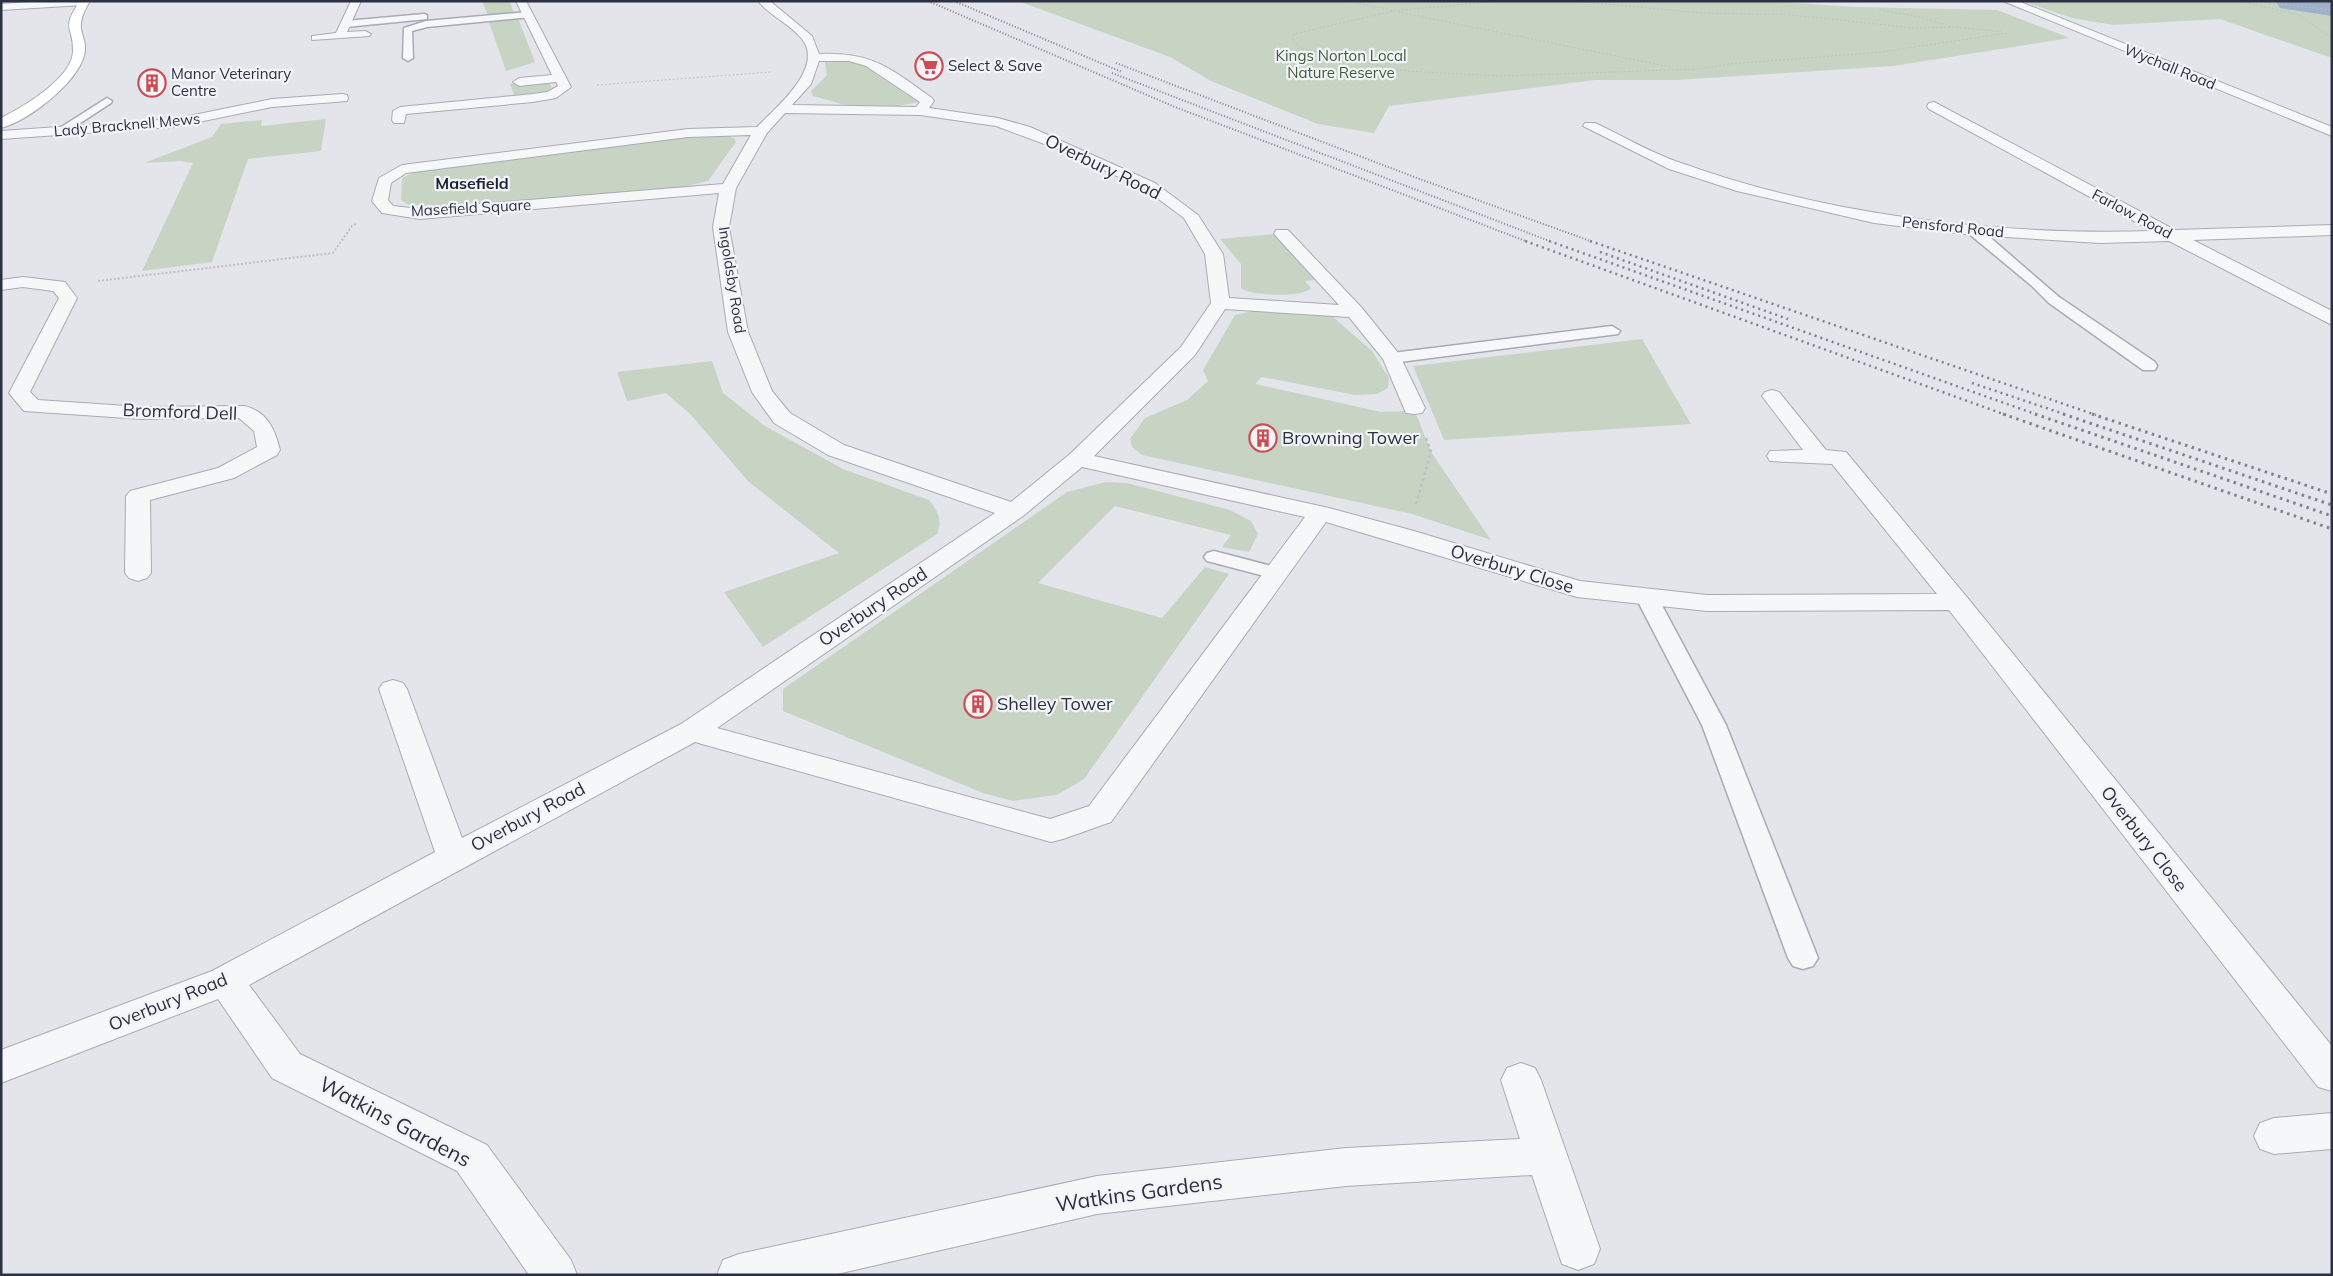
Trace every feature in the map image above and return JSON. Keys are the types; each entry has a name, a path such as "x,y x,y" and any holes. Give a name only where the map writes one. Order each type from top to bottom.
{"main road":[{"path":"1,124 24,112 54,90 65,77 78,56 74,23 84,2"}],"street":[{"path":"340,36 356,1"},
{"path":"521,1 562,83"},
{"path":"763,1 808,38 813,64 848,57 862,60 898,80 927,101 920,111"},
{"name":"Wychall Road","path":"2008,1 2332,132"},
{"path":"1,7 84,2"},
{"path":"316,38 365,34"},
{"name":"Ingoldsby Road","path":"813,64 805,84 784,109 761,131 728,188 721,227 738,332 762,392 782,418 836,450 1014,511"},
{"path":"519,82 562,83"},
{"path":"399,120 400,111 480,107 533,98 551,94 562,83"},
{"name":"Lady Bracknell Mews","path":"1,135 174,123 272,103 342,98"},
{"name":"Farlow Road","path":"1934,106 2171,235 2332,319"},
{"name":"Overbury Road","path":"1,1067 225,981 453,857 692,732 1014,511 1078,459 1188,351 1220,303 1214,254 1190,215 1150,186 1025,130 998,122 920,111 784,109"},
{"name":"Pensford Road","path":"1610,124 1582,127 1674,166 1742,188 1874,218 1973,230 2100,238 2332,230"},
{"name":"Masefield Square","path":"728,188 420,214 388,210 380,201 384,180 402,170 688,133 761,131"},
{"path":"1282,234 1355,312 1392,358 1414,408"},
{"path":"1,285 23,282 59,286"},
{"name":"Bromford Dell","path":"59,286 68,298 19,394 32,406 75,407 142,413 244,412 264,430 269,450 226,473 138,496 138,573"},
{"path":"1220,303 1355,312"},
{"path":"1772,396 1820,457"},
{"name":"Overbury Close","path":"1778,456 1838,457 1957,602 2332,1075"},
{"name":"Overbury Close","path":"1078,459 1320,513 1406,536 1577,589 1707,602 1957,602"},
{"path":"692,732 1051,831 1100,814 1320,513"},
{"path":"393,689 453,857"},
{"name":"Watkins Gardens","path":"225,981 286,1066 472,1158 555,1275"},
{"path":"1521,1080 1578,1249"},
{"path":"2274,1136 2332,1130"},
{"name":"Watkins Gardens","path":"739,1275 1098,1195 1346,1167 1546,1156"}],"lane":[{"path":"408,58 407,30 426,24 528,14"},
{"path":"346,24 424,17"},
{"path":"61,131 107,101"},
{"path":"1973,230 2038,283 2054,300 2149,366"},
{"path":"1392,358 1612,331"},
{"path":"1214,556 1276,573"},
{"path":"1646,596 1714,725 1803,958"}],"path":[{"path":"1347,1 1676,68"},
{"path":"1499,1 1393,11 1294,34 1292,41 1304,49 1406,71 1498,76 1676,68 1699,69 1730,64 1882,52 2010,33 1956,27 1914,28 1791,15 1702,13 1573,1"},
{"path":"2241,1 2294,14 2313,23 2317,30 2332,38"},
{"path":"2253,1 2332,10"},
{"path":"1880,10 1916,16 1956,27"},
{"path":"562,83 813,64"},
{"path":"59,286 333,253 352,226 388,210"},
{"path":"1406,536 1431,452 1414,408"}],"green space":[{"path":"482,1 509,1 514,12 504,15 487,14"},
{"name":"Kings Norton Local Nature Reserve","path":"1018,1 1766,1 1855,7 1997,10 2070,38 1893,66 1677,80 1595,80 1389,106 1374,133 1318,124 1211,81 1170,57"},
{"path":"2022,1 2332,1 2332,58 2220,19 2113,25 2072,18"},
{"path":"516,17 535,62 506,71 489,22"},
{"path":"837,59 858,62 919,102 894,107 849,106 813,96 811,91 827,75 825,62"},
{"path":"549,83 552,88 540,94 501,99 501,96 514,95 510,84"},
{"path":"326,119 321,151 248,159 212,262 142,271 193,163 180,161 144,163 212,137 221,124 262,120 261,126"},
{"path":"685,135 721,135 734,138 736,142 708,181 678,188 437,207 407,204 401,200 402,178 417,171"},
{"path":"1275,234 1315,280 1305,281 1311,288 1288,295 1276,295 1255,293 1241,288 1241,264 1220,239"},
{"path":"1253,311 1331,315 1372,351 1389,378 1388,388 1377,394 1355,395 1262,377 1255,384 1381,412 1409,411 1417,416 1431,452 1491,540 1412,514 1142,455 1132,447 1130,439 1145,418 1187,400 1208,381 1203,370 1235,315"},
{"path":"1642,339 1691,424 1444,440 1413,366"},
{"path":"712,361 723,393 765,426 843,469 929,500 937,512 940,524 937,534 763,647 724,592 839,553 749,482 691,415 666,393 627,401 617,372"},
{"path":"1106,482 1127,483 1230,510 1251,521 1258,534 1249,552 1222,547 1231,535 1115,506 1038,583 1162,618 1205,567 1229,574 1084,779 1057,795 1013,801 983,793 783,711 783,689 1067,492"}],"waterway":[{"path":"2292,1 2332,6"}],"railway":[{"path":"928,1 1175,107 1528,242"},
{"path":"954,1 1122,72"},
{"path":"1116,63 1417,178 1593,242"},
{"path":"1112,73 1552,242"},
{"path":"1525,241 2006,415"},
{"path":"1549,241 2038,415"},
{"path":"1590,241 2096,415"},
{"path":"1600,252 1788,319"},
{"path":"1972,383 2067,415"},
{"path":"2003,414 2332,529"},
{"path":"2035,414 2332,516"},
{"path":"2063,414 2332,505"},
{"path":"2092,414 2332,494"}],"place":[{"name":"Select & Save","path":"929,66"},
{"name":"Manor Veterinary Centre","path":"152,83"},
{"name":"Browning Tower","path":"1263,438"},
{"name":"Shelley Tower","path":"978,704"}],"district":[{"name":"Masefield","path":"472,183"}]}
